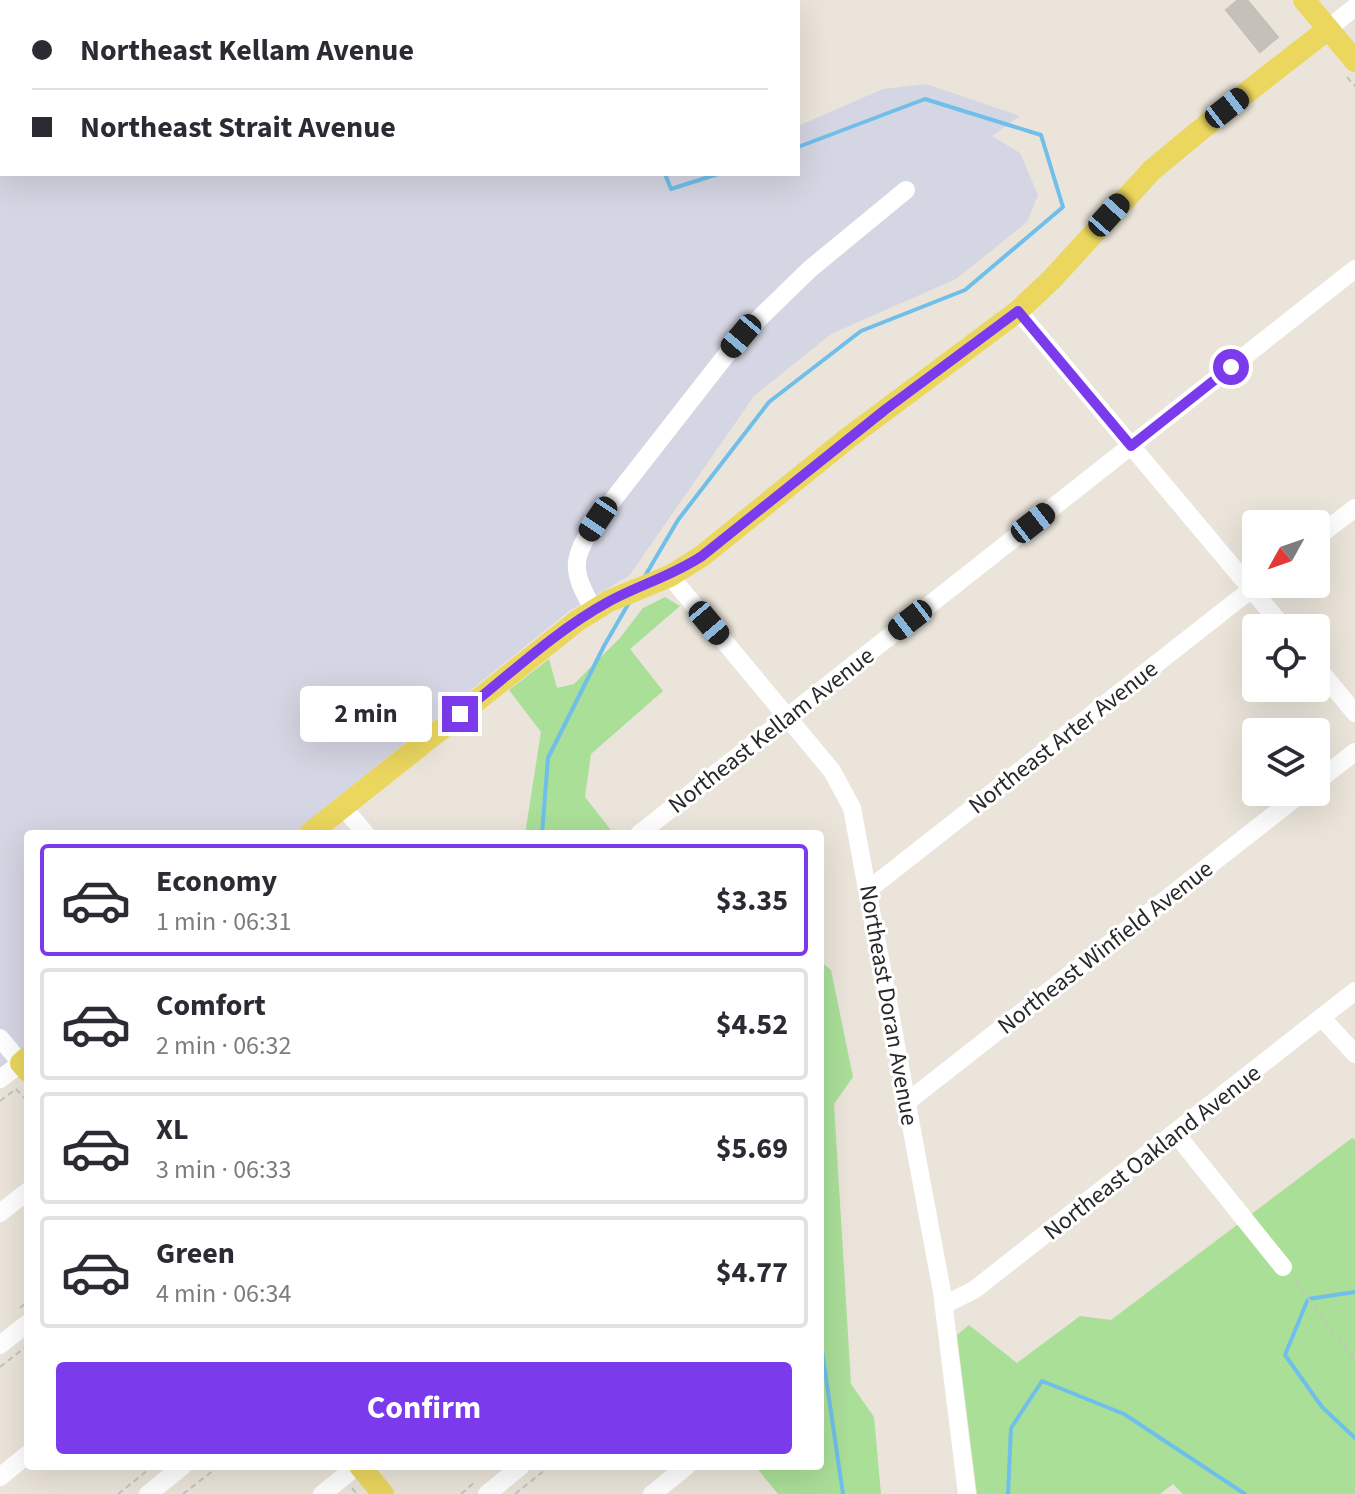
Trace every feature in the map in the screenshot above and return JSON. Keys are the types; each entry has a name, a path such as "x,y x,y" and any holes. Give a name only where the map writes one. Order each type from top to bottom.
{"main road":[{"path":"1304,0 1355,61"},
{"path":"314,830 577,621 640,587 670,576 702,556 858,430 1018,311 1051,280 1152,170 1328,29"},
{"path":"362,1470 383,1494"}],"street":[{"path":"1328,29 1355,7"},
{"path":"594,610 582,590 575,569 580,545 598,519 741,336 810,269 906,190"},
{"name":"Northeast Kellam Avenue","path":"644,830 1355,269"},
{"path":"1018,311 1242,573"},
{"path":"1330,527 1355,508"},
{"name":"Northeast Doran Avenue","path":"670,576 832,771 847,796 856,820 944,1305 967,1494"},
{"name":"Northeast Arter Avenue","path":"868,890 1242,596"},
{"path":"1330,683 1355,713"},
{"path":"1330,771 1355,752"},
{"name":"Northeast Winfield Avenue","path":"907,1102 1285,806"},
{"path":"343,807 363,830"},
{"name":"Northeast Oakland Avenue","path":"944,1305 974,1290 1355,991"},
{"path":"1322,1018 1355,1054"},
{"path":"0,1038 24,1062"},
{"path":"0,1079 24,1065"},
{"path":"1176,1134 1283,1267"},
{"path":"0,1213 24,1194"},
{"path":"0,1345 24,1326"},
{"path":"0,1477 24,1457"},
{"path":"148,1494 178,1470"},
{"path":"322,1494 353,1470"},
{"path":"487,1494 516,1470"},
{"path":"652,1494 682,1470"}],"path":[{"path":"0,1101 16,1089 24,1098"},
{"path":"1283,1267 1355,1360"},
{"path":"0,1367 24,1348"},
{"path":"118,1494 148,1470"},
{"path":"183,1494 214,1470"},
{"path":"515,1494 545,1470"}],"shaded area":[{"path":"926,84 1020,116 992,136 1020,153 1038,195 1027,222 956,279 831,334 754,396 629,576 569,611 297,830 24,830 24,1049 0,1069 0,176 800,176 800,125 883,89"}],"green space":[{"path":"665,597 680,606 630,649 663,691 591,754 585,797 611,830 526,830 541,732 509,690 549,659 557,688 574,684 620,638 643,608"},
{"path":"824,964 831,970 853,1077 834,1104 851,1384 874,1417 881,1494 778,1494 758,1470 824,1470"},
{"path":"1352,1138 1355,1140 1355,1494 1183,1494 1173,1484 1160,1494 977,1494 957,1335 969,1325 1017,1363 1080,1316 1111,1320"}],"building":[{"path":"1238,0 1247,0 1278,37 1260,52 1226,10"}],"waterway":[{"path":"645,576 678,520 769,402 861,331 965,290 1063,207 1041,135 925,99 800,146"},
{"path":"666,176 671,189 712,176"},
{"path":"542,830 548,758 630,601"},
{"path":"1355,1292 1308,1299 1285,1355 1322,1407 1355,1438"},
{"path":"824,1364 843,1494"},
{"path":"1008,1494 1011,1428 1042,1381 1124,1414 1245,1494"}],"route":[{"path":"460,714 577,621 609,601 679,572 702,556 924,379 1018,311 1131,446 1231,367"}]}
